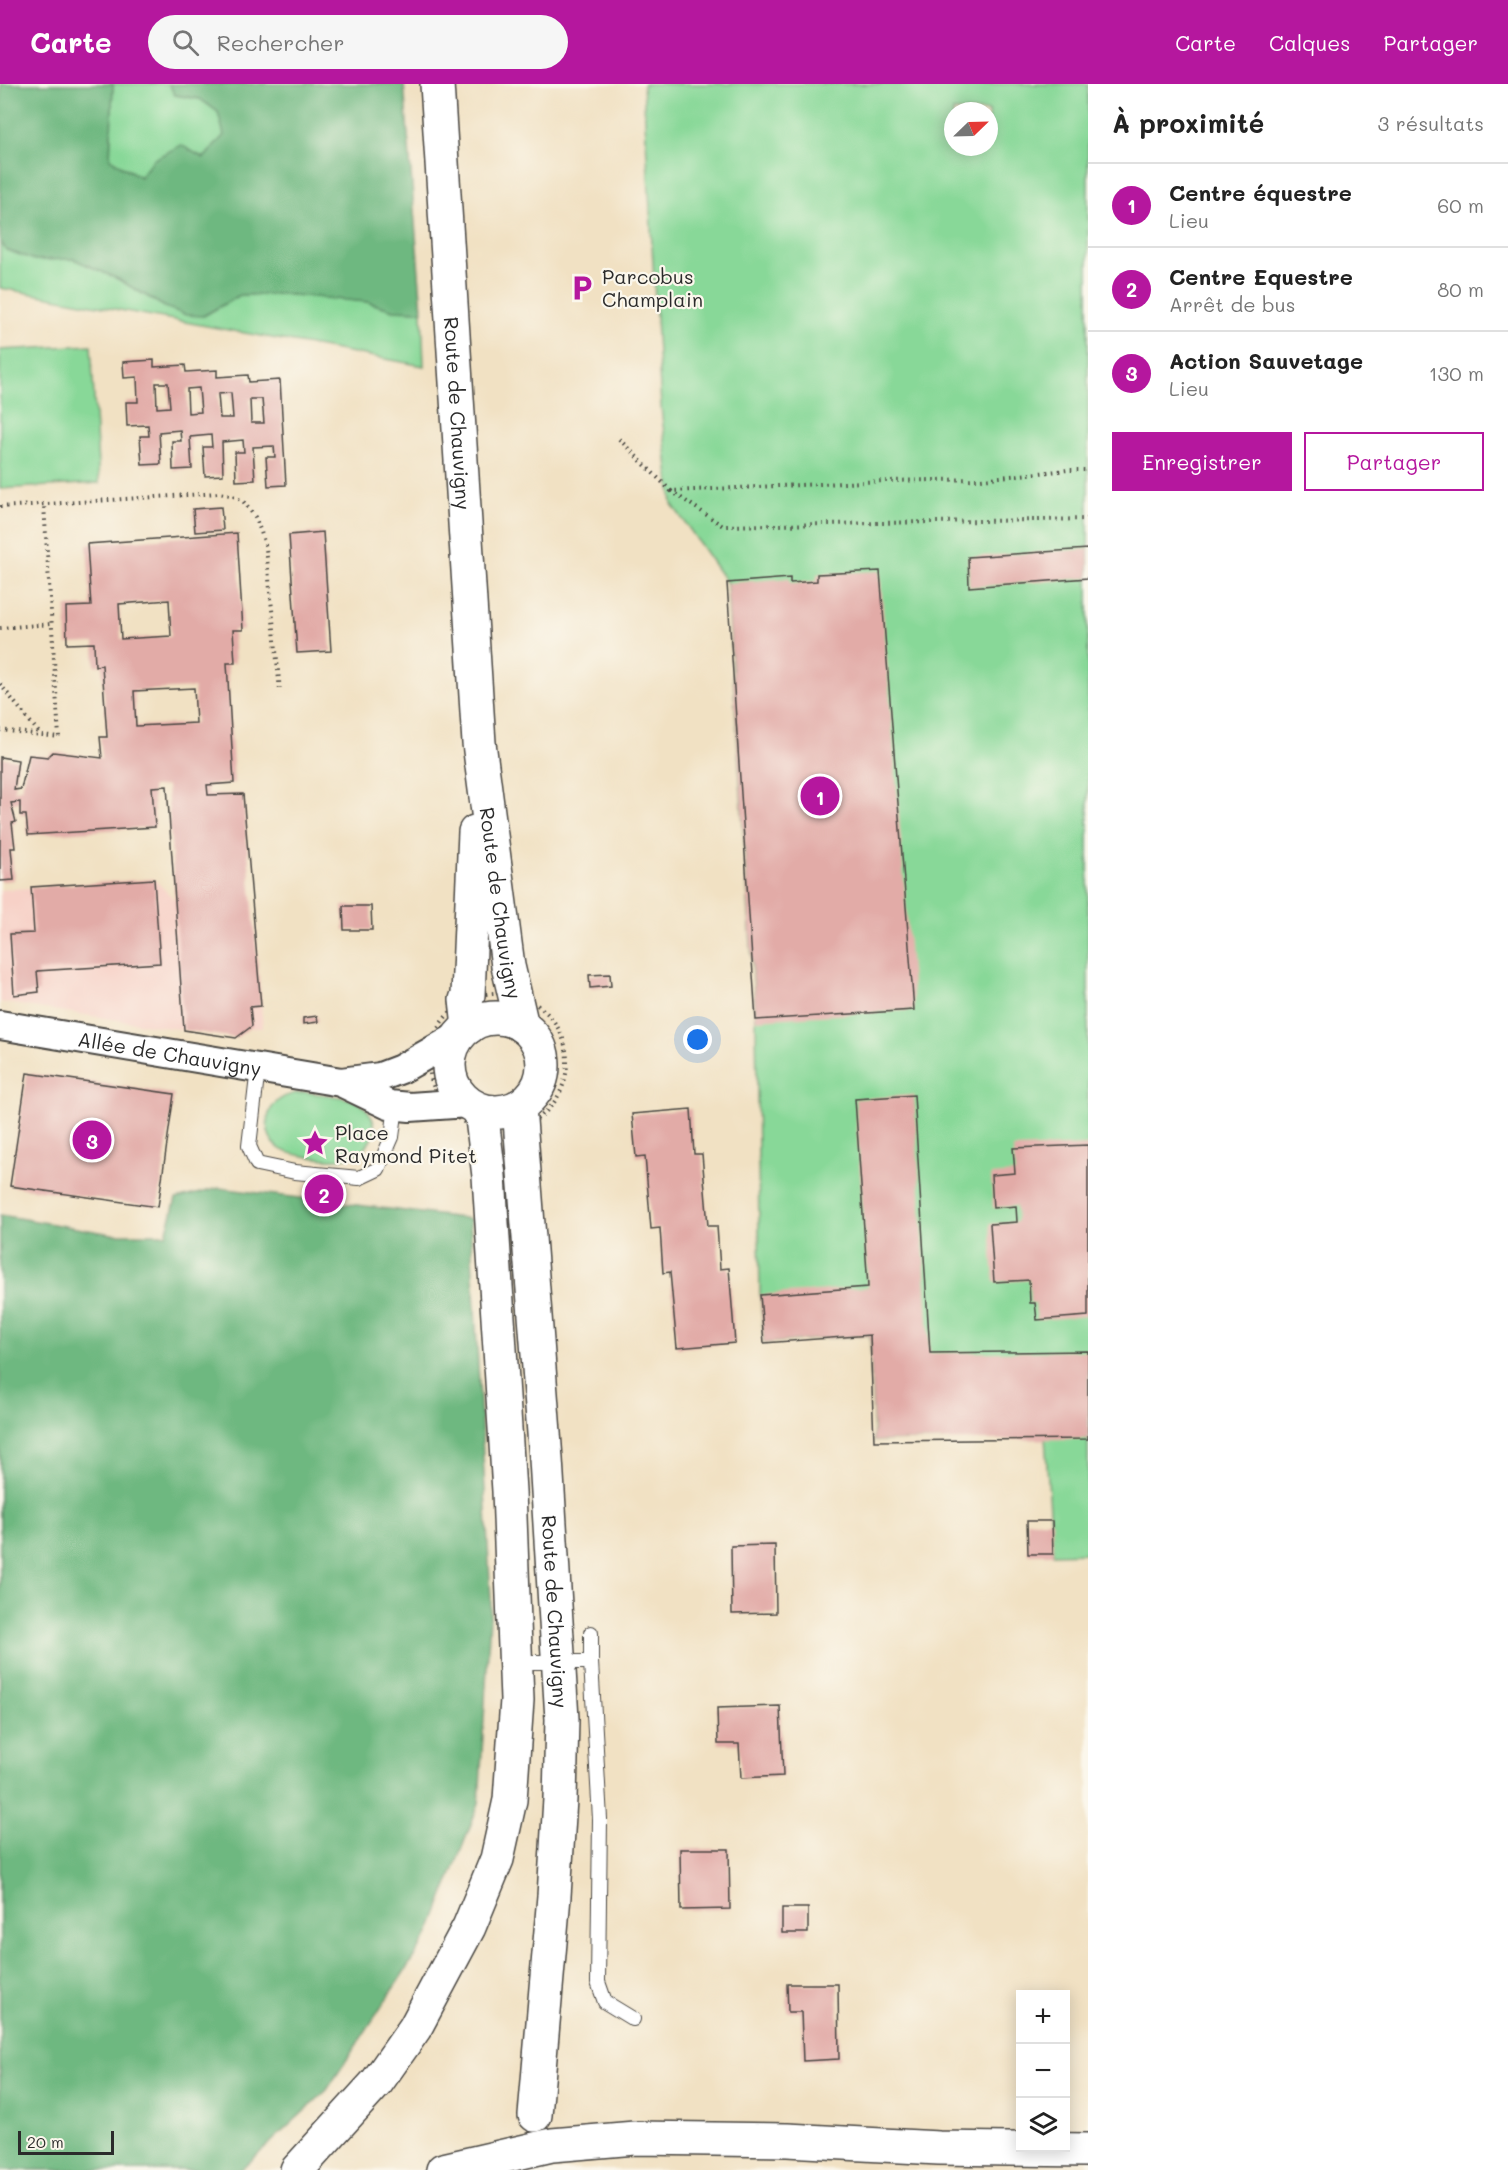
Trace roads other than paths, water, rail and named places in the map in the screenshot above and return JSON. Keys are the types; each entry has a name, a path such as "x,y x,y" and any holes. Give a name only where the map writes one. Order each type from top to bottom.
{"main road":[{"name":"Route de Chauvigny","path":"437,84 479,743 508,966 518,1010"},
{"name":"Route de Chauvigny","path":"465,1021 469,983 479,743"},
{"path":"518,1010 538,1044 543,1065 538,1086 527,1101 520,1117 501,1112 469,1112 456,1089 450,1071 451,1053 465,1021 495,1018 509,1020 518,1010"},
{"name":"Route de Chauvigny","path":"297,2170 377,2082 415,2028 469,1927 496,1859 510,1800 518,1700 509,1491 489,1176 469,1112"},
{"name":"Route de Chauvigny","path":"520,1117 576,1662 562,1719 554,1896 535,2115"},
{"path":"442,2170 552,2145 635,2138 787,2140 939,2148 1088,2150"}],"street":[{"name":"Allée de Chauvigny","path":"341,1082 380,1077 401,1069 429,1052 465,1021"},
{"name":"Allée de Chauvigny","path":"0,1025 341,1082 390,1105 469,1112"}],"lane":[{"path":"258,1068 249,1146 257,1164 295,1172 359,1178 378,1169 392,1137 396,1106"},
{"path":"591,1633 576,1662 600,1820 598,1982 605,2002 633,2019"},
{"path":"516,1662 576,1662"}],"place":[{"name":"Parcobus Champlain","path":"582,288"},
{"name":"Centre équestre","path":"820,796"},
{"name":"Action Sauvetage","path":"92,1140"},
{"name":"Place Raymond Pitet","path":"315,1143"},
{"name":"Centre Equestre","path":"324,1194"}]}
